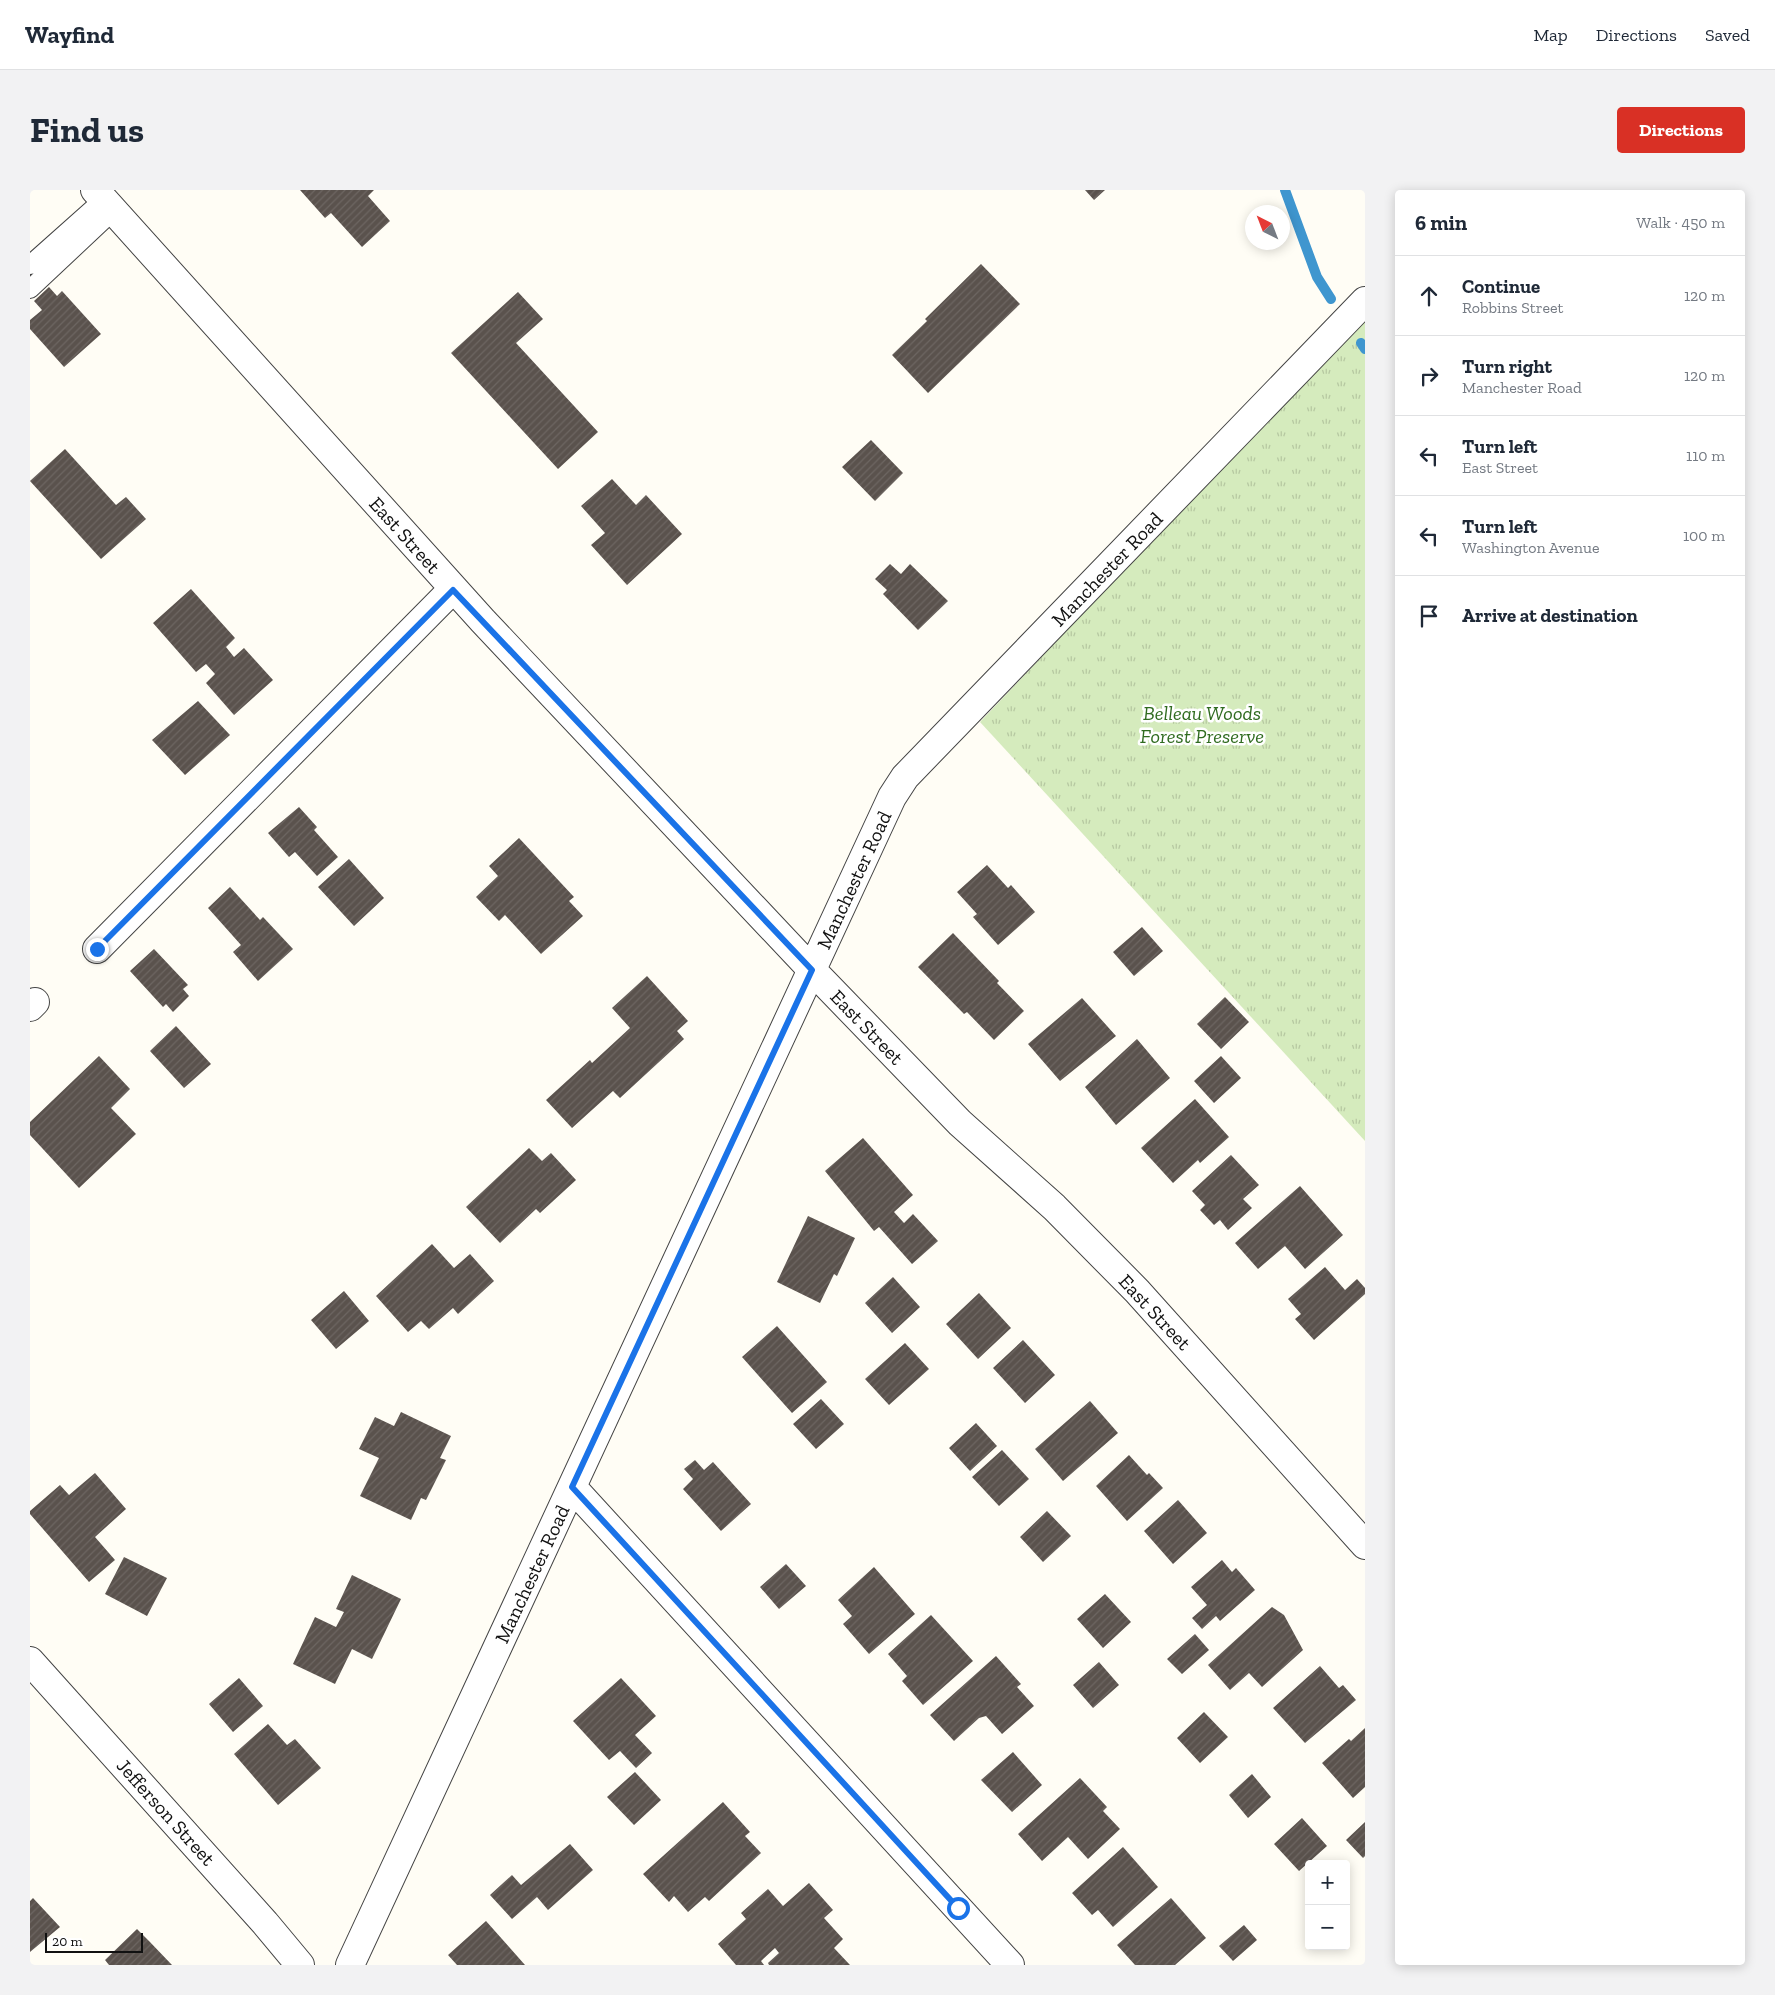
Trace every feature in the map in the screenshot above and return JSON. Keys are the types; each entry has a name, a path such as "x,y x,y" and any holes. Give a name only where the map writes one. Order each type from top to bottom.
{"street":[{"name":"East Street","path":"104,200 453,590 812,970 960,1123 1054,1206 1137,1290 1365,1545"},
{"name":"Manchester Road","path":"350,1965 892,797 905,777 1364,303"},
{"path":"97,949 453,590"},
{"path":"572,1487 1010,1965"},
{"name":"Jefferson Street","path":"30,1661 260,1916 300,1965"}],"lane":[{"path":"30,265 104,200"},
{"path":"30,289 104,200"}],"green space":[{"name":"Belleau Woods Forest Preserve","path":"1365,316 1365,1141 980,722"}],"building":[{"path":"300,190 374,190 368,196 390,221 362,247 331,213 325,218"},
{"path":"1085,190 1105,190 1094,200"},
{"path":"981,264 1020,304 928,393 892,355 927,321 925,319"},
{"path":"49,287 57,296 62,291 101,334 64,367 30,329 30,320 42,310 34,301"},
{"path":"518,292 543,319 516,343 598,432 558,469 451,353"},
{"path":"871,440 903,473 875,501 842,467"},
{"path":"65,449 116,505 126,497 146,519 101,559 30,481"},
{"path":"612,479 636,505 646,495 682,534 627,585 591,545 605,533 581,506"},
{"path":"890,564 901,574 910,564 948,601 918,630 883,594 887,590 875,579"},
{"path":"191,589 235,638 226,647 234,657 244,648 273,680 234,715 206,683 215,674 206,664 196,672 153,623"},
{"path":"198,701 230,735 185,775 152,740"},
{"path":"299,807 317,827 314,830 338,857 317,876 295,852 289,857 268,833"},
{"path":"519,838 574,897 569,901 583,916 541,954 505,915 499,921 476,897 498,876 489,866"},
{"path":"349,859 384,898 354,926 318,887"},
{"path":"987,865 1008,888 1011,885 1035,912 998,945 973,917 977,914 957,892"},
{"path":"230,887 260,920 263,917 293,949 258,981 233,952 241,945 208,908"},
{"path":"1142,927 1163,951 1134,976 1113,952"},
{"path":"953,933 999,981 997,983 1024,1011 994,1040 967,1012 964,1014 918,967"},
{"path":"154,949 188,985 183,989 189,996 173,1012 166,1004 163,1007 130,971"},
{"path":"647,976 688,1021 677,1031 684,1039 620,1098 613,1091 572,1128 546,1100 590,1060 592,1063 630,1028 612,1008"},
{"path":"1225,997 1249,1022 1221,1049 1197,1024"},
{"path":"1082,998 1116,1036 1060,1081 1028,1044"},
{"path":"176,1026 211,1064 184,1088 150,1051"},
{"path":"1137,1039 1170,1078 1116,1125 1085,1087"},
{"path":"99,1056 130,1089 111,1108 136,1134 79,1188 30,1135 30,1122"},
{"path":"1221,1056 1241,1078 1214,1103 1194,1081"},
{"path":"1195,1099 1229,1137 1200,1163 1198,1160 1173,1183 1141,1148"},
{"path":"863,1138 913,1195 894,1212 904,1223 913,1214 938,1241 912,1264 879,1227 874,1231 825,1171"},
{"path":"529,1148 542,1161 551,1153 576,1180 540,1213 536,1209 500,1243 466,1207"},
{"path":"1231,1155 1259,1185 1243,1199 1252,1208 1228,1230 1220,1220 1214,1225 1200,1210 1205,1205 1192,1191"},
{"path":"1300,1186 1343,1235 1305,1269 1285,1246 1258,1269 1235,1243"},
{"path":"808,1216 855,1238 837,1276 834,1274 820,1303 777,1282"},
{"path":"432,1244 454,1268 470,1254 494,1281 458,1314 453,1308 429,1329 421,1321 408,1332 376,1296"},
{"path":"1325,1267 1345,1290 1357,1279 1365,1288 1365,1294 1314,1340 1295,1319 1301,1314 1288,1299"},
{"path":"893,1277 920,1307 892,1333 865,1303"},
{"path":"344,1291 369,1321 336,1349 311,1320"},
{"path":"979,1293 1011,1328 978,1359 946,1324"},
{"path":"777,1326 827,1382 792,1413 742,1357"},
{"path":"1023,1340 1055,1375 1025,1403 993,1368"},
{"path":"905,1343 929,1369 889,1405 865,1379"},
{"path":"821,1399 844,1424 816,1449 793,1424"},
{"path":"1090,1401 1118,1433 1063,1481 1035,1449"},
{"path":"401,1412 451,1436 440,1458 446,1460 426,1500 421,1498 411,1520 360,1496 379,1458 359,1449 375,1417 394,1426"},
{"path":"976,1423 997,1446 970,1471 949,1448"},
{"path":"1002,1450 1029,1479 999,1506 972,1477"},
{"path":"1129,1455 1147,1475 1149,1473 1163,1488 1127,1521 1096,1486"},
{"path":"695,1460 704,1470 713,1462 751,1504 721,1531 683,1489 693,1479 684,1469"},
{"path":"95,1473 126,1509 95,1537 115,1560 89,1582 30,1514 30,1511 60,1485 69,1495"},
{"path":"1178,1500 1207,1533 1173,1564 1144,1531"},
{"path":"1047,1511 1071,1536 1043,1562 1020,1537"},
{"path":"124,1557 167,1578 147,1616 105,1594"},
{"path":"1222,1560 1232,1572 1236,1568 1255,1590 1220,1621 1216,1616 1202,1629 1192,1618 1207,1605 1191,1587"},
{"path":"786,1564 806,1586 779,1609 760,1587"},
{"path":"874,1567 915,1614 869,1654 843,1624 852,1616 838,1600"},
{"path":"352,1575 401,1599 372,1659 352,1649 335,1684 293,1664 315,1617 336,1627 344,1612 336,1609"},
{"path":"1105,1594 1131,1622 1103,1648 1077,1619"},
{"path":"1272,1607 1284,1615 1303,1650 1262,1687 1249,1673 1230,1690 1208,1665"},
{"path":"931,1615 973,1661 923,1705 902,1681 907,1676 888,1654"},
{"path":"1195,1634 1209,1650 1182,1674 1167,1659"},
{"path":"996,1656 1021,1684 1017,1687 1034,1706 1002,1734 986,1716 979,1718 954,1741 930,1715"},
{"path":"1099,1662 1119,1685 1093,1708 1073,1685"},
{"path":"1320,1666 1339,1688 1343,1685 1356,1700 1305,1743 1273,1708"},
{"path":"239,1678 263,1706 233,1732 209,1704"},
{"path":"621,1678 656,1716 635,1735 652,1753 636,1768 620,1751 609,1760 573,1721"},
{"path":"1204,1712 1228,1737 1200,1763 1177,1738"},
{"path":"268,1724 287,1745 295,1739 321,1768 278,1805 234,1754"},
{"path":"1365,1728 1365,1787 1353,1798 1322,1763 1349,1739 1351,1741"},
{"path":"1013,1752 1042,1785 1012,1812 981,1780"},
{"path":"635,1772 661,1800 634,1825 607,1797"},
{"path":"1252,1774 1271,1797 1248,1818 1229,1795"},
{"path":"1080,1778 1107,1807 1103,1811 1120,1829 1088,1859 1068,1837 1042,1861 1018,1834"},
{"path":"723,1802 750,1832 745,1836 761,1853 709,1901 705,1897 688,1912 674,1896 669,1902 643,1874"},
{"path":"1302,1818 1327,1846 1311,1860 1305,1860 1305,1866 1299,1871 1274,1844"},
{"path":"1365,1822 1365,1856 1363,1858 1346,1840"},
{"path":"570,1844 593,1870 548,1910 537,1897 512,1919 490,1895 512,1875 521,1885"},
{"path":"1123,1847 1158,1887 1113,1927 1098,1910 1092,1915 1072,1893"},
{"path":"809,1883 833,1910 824,1918 843,1939 834,1948 850,1965 769,1965 768,1963 779,1953 775,1948 761,1961 764,1965 736,1965 718,1944 746,1919 741,1913 768,1889 783,1906"},
{"path":"33,1898 60,1927 30,1952 30,1901"},
{"path":"1171,1898 1206,1938 1175,1965 1135,1965 1117,1945"},
{"path":"486,1921 525,1965 457,1965 448,1955"},
{"path":"1244,1925 1257,1940 1233,1961 1219,1946"},
{"path":"137,1929 172,1965 109,1965 105,1960"}],"waterway":[{"path":"1285,190 1317,277 1331,299"},
{"path":"1361,343 1365,349"}],"route":[{"path":"97,949 453,590 812,970 572,1487 958,1908"}]}
